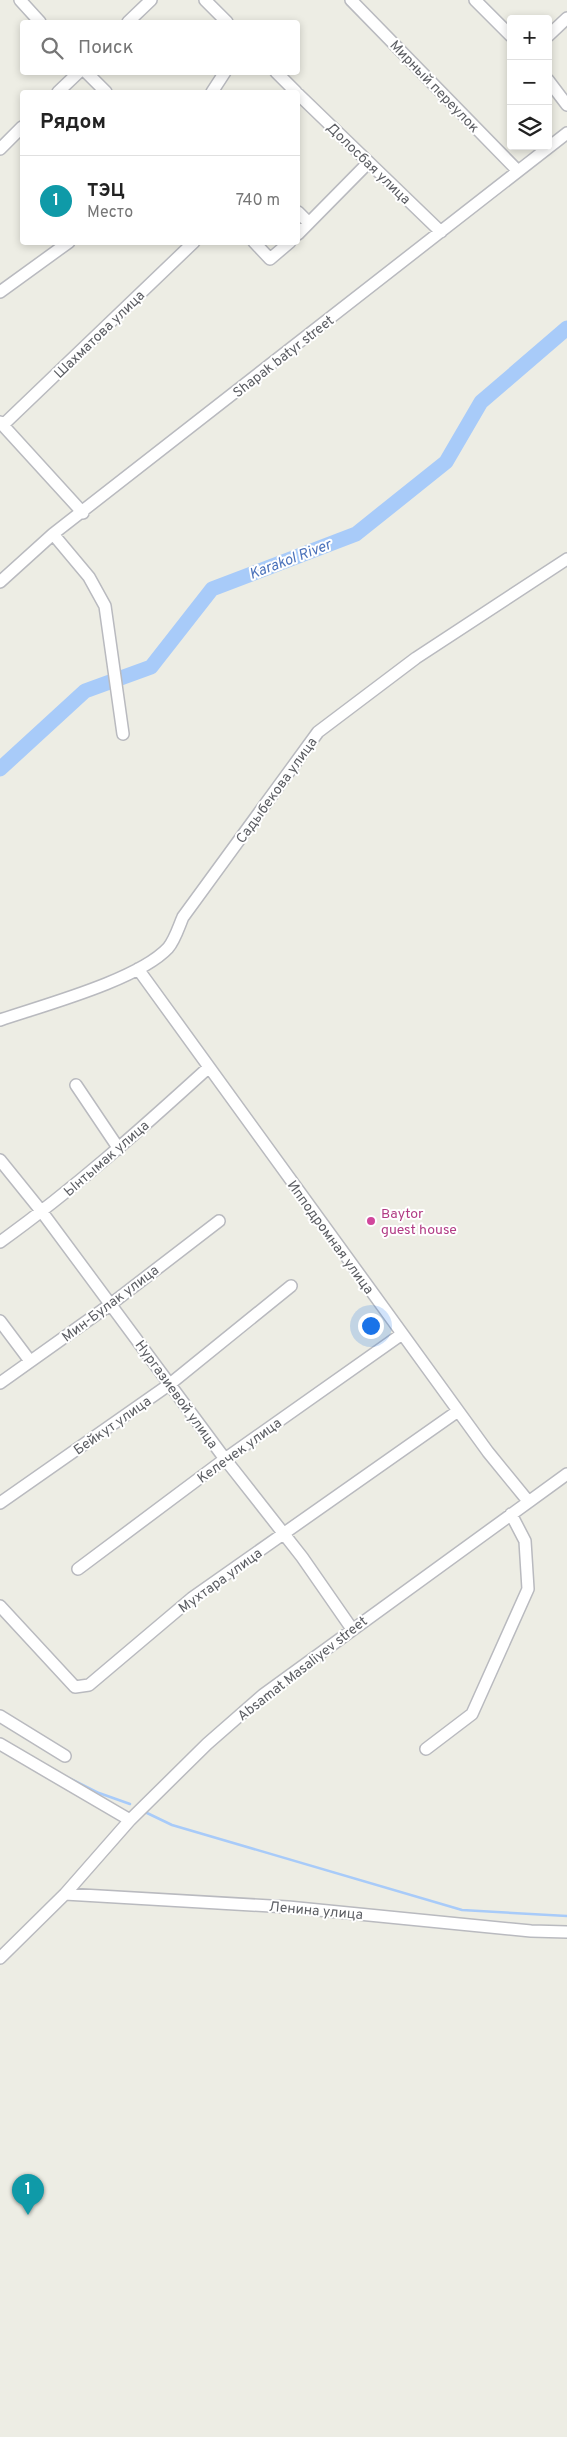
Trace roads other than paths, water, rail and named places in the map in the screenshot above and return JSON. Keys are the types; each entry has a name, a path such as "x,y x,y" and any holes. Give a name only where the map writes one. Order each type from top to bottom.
{"street":[{"path":"20,0 38,20"},
{"path":"130,20 151,0"},
{"path":"205,0 224,20"},
{"name":"Мирный переулок","path":"351,0 518,171"},
{"path":"475,0 507,32"},
{"path":"552,32 567,18"},
{"path":"60,90 76,75"},
{"path":"89,75 104,90"},
{"path":"213,90 223,75"},
{"name":"Долосбая улица","path":"279,75 294,90"},
{"path":"552,85 567,105"},
{"name":"Долосбая улица","path":"300,96 441,232"},
{"path":"0,149 20,129"},
{"name":"Shapak batyr street","path":"0,582 54,534 567,133"},
{"path":"300,232 368,163"},
{"path":"300,214 308,222"},
{"path":"0,292 65,245"},
{"name":"Шахматова улица","path":"1,424 191,245"},
{"path":"257,245 270,258 286,245"},
{"path":"1,424 83,513"},
{"path":"54,534 89,577 105,606 123,734"},
{"name":"Садыбекова улица","path":"0,1020 108,982 138,969 169,947 183,917 318,732 416,658 567,559"},
{"name":"Ипподромная улица","path":"138,969 402,1334 528,1501"},
{"name":"Ынтымак улица","path":"0,1242 42,1212 119,1149 208,1068"},
{"path":"76,1085 119,1149"},
{"name":"Нургазиевой улица","path":"0,1160 42,1212 225,1459 302,1557 352,1628"},
{"name":"Мин-Булак улица","path":"0,1383 110,1304 219,1221"},
{"name":"Бейкут улица","path":"0,1503 170,1384 291,1286"},
{"path":"0,1321 30,1361"},
{"name":"Келечек улица","path":"78,1570 225,1459 402,1334"},
{"name":"Мухтара улица","path":"0,1606 75,1687 89,1685 192,1598 458,1410"},
{"name":"Absamat Masaliyev street","path":"0,1958 65,1894 130,1820 207,1744 263,1695 352,1628 567,1474"},
{"path":"426,1749 472,1714 528,1589 525,1541 511,1514"},
{"path":"0,1716 65,1756"},
{"path":"0,1744 130,1820"},
{"name":"Ленина улица","path":"65,1894 288,1907 531,1931 567,1932"}],"waterway":[{"name":"Karakol River","path":"0,769 85,691 151,667 212,589 356,534 446,462 481,402 567,328"},
{"path":"65,1776 99,1793 130,1804"},
{"path":"147,1813 172,1825 462,1910 567,1916"}],"place":[{"name":"Baytor guest house","path":"371,1221"},
{"name":"ТЭЦ","path":"28,2215"}]}
